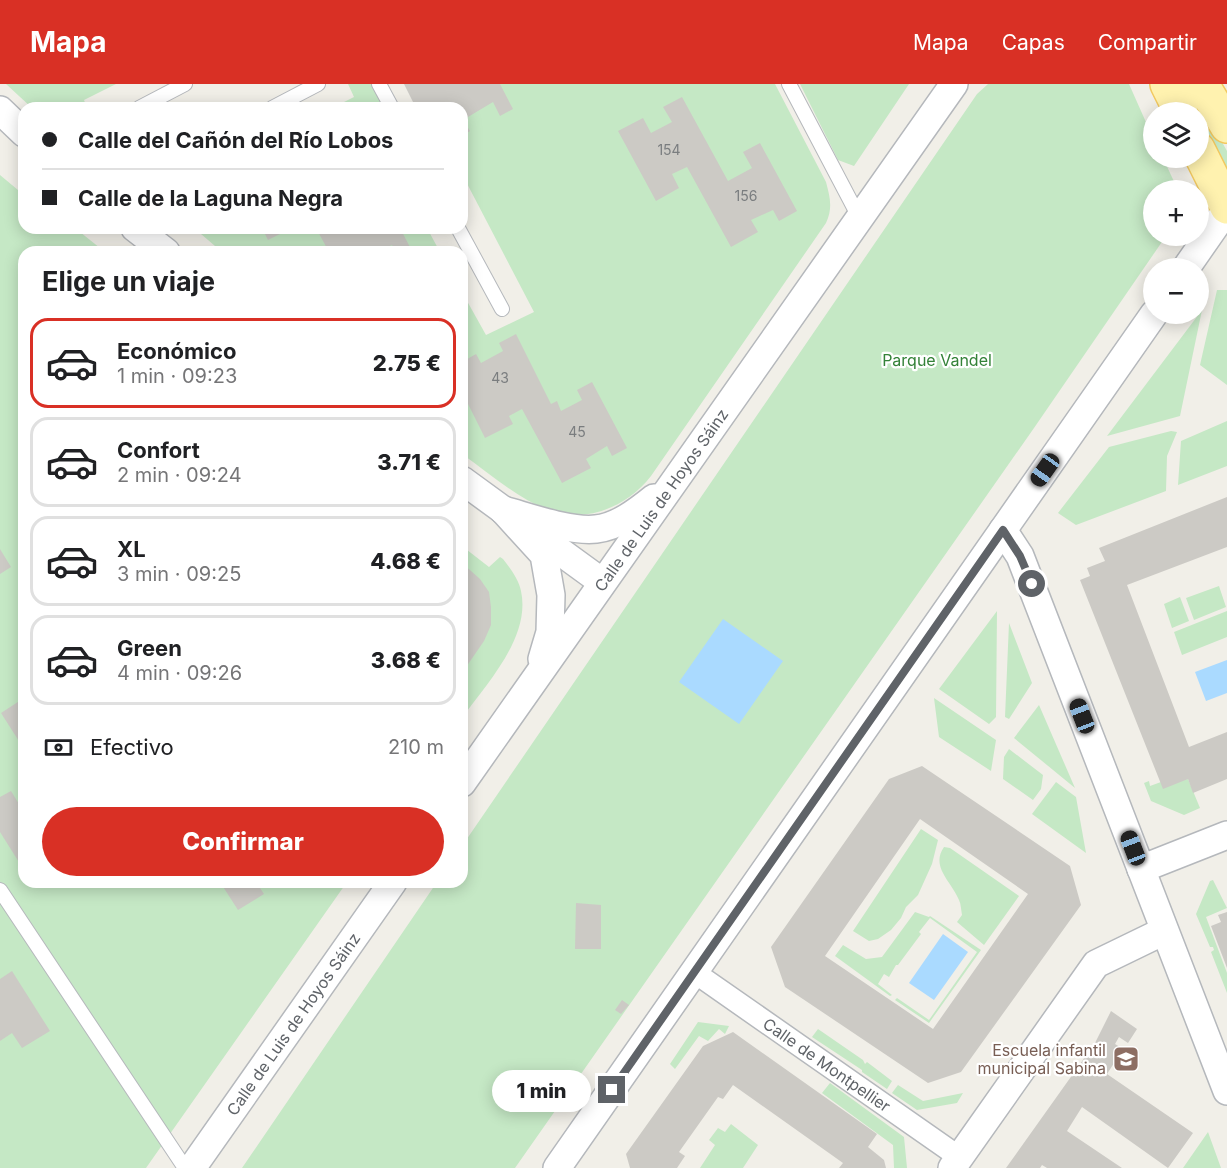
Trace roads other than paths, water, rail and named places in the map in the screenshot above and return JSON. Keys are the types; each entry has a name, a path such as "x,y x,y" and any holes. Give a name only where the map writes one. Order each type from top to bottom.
{"main road":[{"path":"1167,84 1176,102"},
{"path":"1207,168 1227,208"}],"street":[{"name":"Calle de Luis de Hoyos Sáinz","path":"468,774 949,88"},
{"path":"0,110 18,127"},
{"path":"1193,258 1227,208"},
{"path":"143,234 158,246"},
{"path":"557,1168 1147,324"},
{"path":"503,510 562,526 596,529 630,517 674,483"},
{"path":"468,484 602,582"},
{"path":"503,510 544,555 551,595 550,632 538,672"},
{"path":"1003,530 1020,556 1227,1091"},
{"path":"1141,869 1227,836"},
{"name":"Calle de Luis de Hoyos Sáinz","path":"192,1168 389,888"},
{"path":"956,1163 1096,964 1164,931"},
{"name":"Calle de Montpellier","path":"694,972 956,1163"}],"lane":[{"path":"150,102 185,84"},
{"path":"284,102 318,84"},
{"path":"379,84 389,102"},
{"path":"789,84 859,217"},
{"path":"468,246 502,309"},
{"path":"0,890 185,1168"}],"water":[{"path":"723,619 783,661 739,724 679,682"},
{"path":"1227,660 1227,693 1206,701 1195,672"},
{"path":"943,934 968,952 934,1000 909,983"}],"place":[{"name":"Escuela infantil municipal Sabina","path":"1126,1059"}],"park label":[{"name":"Parque Vandel","path":"937,360"}]}
